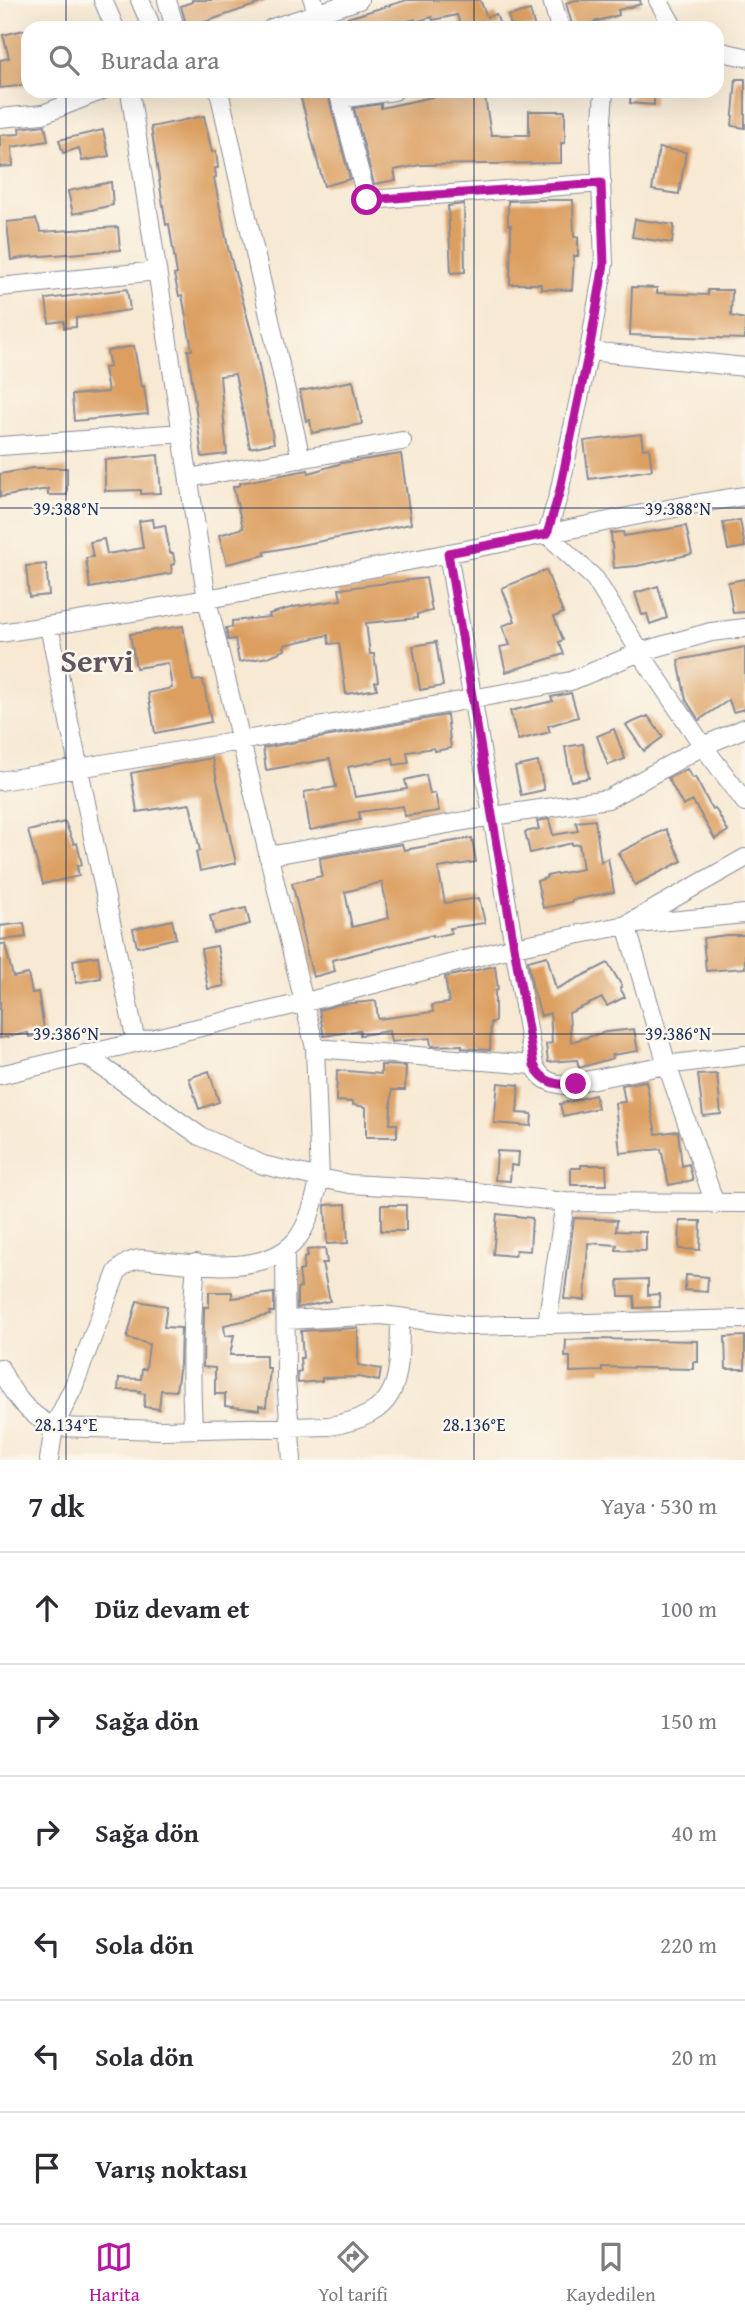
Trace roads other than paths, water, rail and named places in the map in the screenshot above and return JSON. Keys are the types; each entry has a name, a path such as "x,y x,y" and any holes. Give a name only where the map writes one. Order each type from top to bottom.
{"street":[{"path":"103,0 112,21"},
{"path":"140,0 149,21"},
{"path":"167,0 173,21"},
{"path":"293,21 359,0"},
{"path":"552,0 557,21"},
{"path":"658,0 666,21"},
{"path":"724,52 745,57"},
{"path":"0,118 43,114 83,98"},
{"path":"49,1460 54,1427 117,1272 122,1266 141,1259 196,1263 262,1262 285,1251 299,1237 315,1199 320,1178 315,1048 207,600 131,98"},
{"path":"221,98 301,459"},
{"path":"340,98 367,200 601,183"},
{"path":"547,534 559,494 604,264 600,150 604,98"},
{"path":"0,287 157,271"},
{"path":"589,351 745,367"},
{"path":"0,446 182,433"},
{"path":"189,478 402,441"},
{"path":"0,633 207,600 682,505 745,496"},
{"path":"547,534 595,579 703,746 745,802"},
{"path":"448,553 534,1065 544,1079 552,1084 564,1085 667,1065 745,1055"},
{"path":"49,626 136,1041"},
{"path":"0,781 571,681 640,652 710,632 745,628"},
{"path":"268,856 493,816 608,799 703,746 745,728"},
{"path":"626,925 745,858"},
{"path":"0,1075 306,1002 514,947 626,925 745,915"},
{"path":"626,925 667,1065 715,1204"},
{"path":"315,1048 534,1065"},
{"path":"84,1054 200,1136 263,1165 320,1178 351,1184 458,1190 565,1202 745,1203"},
{"path":"547,1324 565,1202"},
{"path":"285,1251 292,1460"},
{"path":"193,1429 191,1318 196,1263"},
{"path":"286,1320 365,1315 470,1326 745,1319"},
{"path":"0,1368 17,1398 39,1419 54,1427 163,1430 344,1424 367,1415 386,1402 399,1370 400,1317"}],"district":[{"name":"Servi","path":"97,661"}]}
